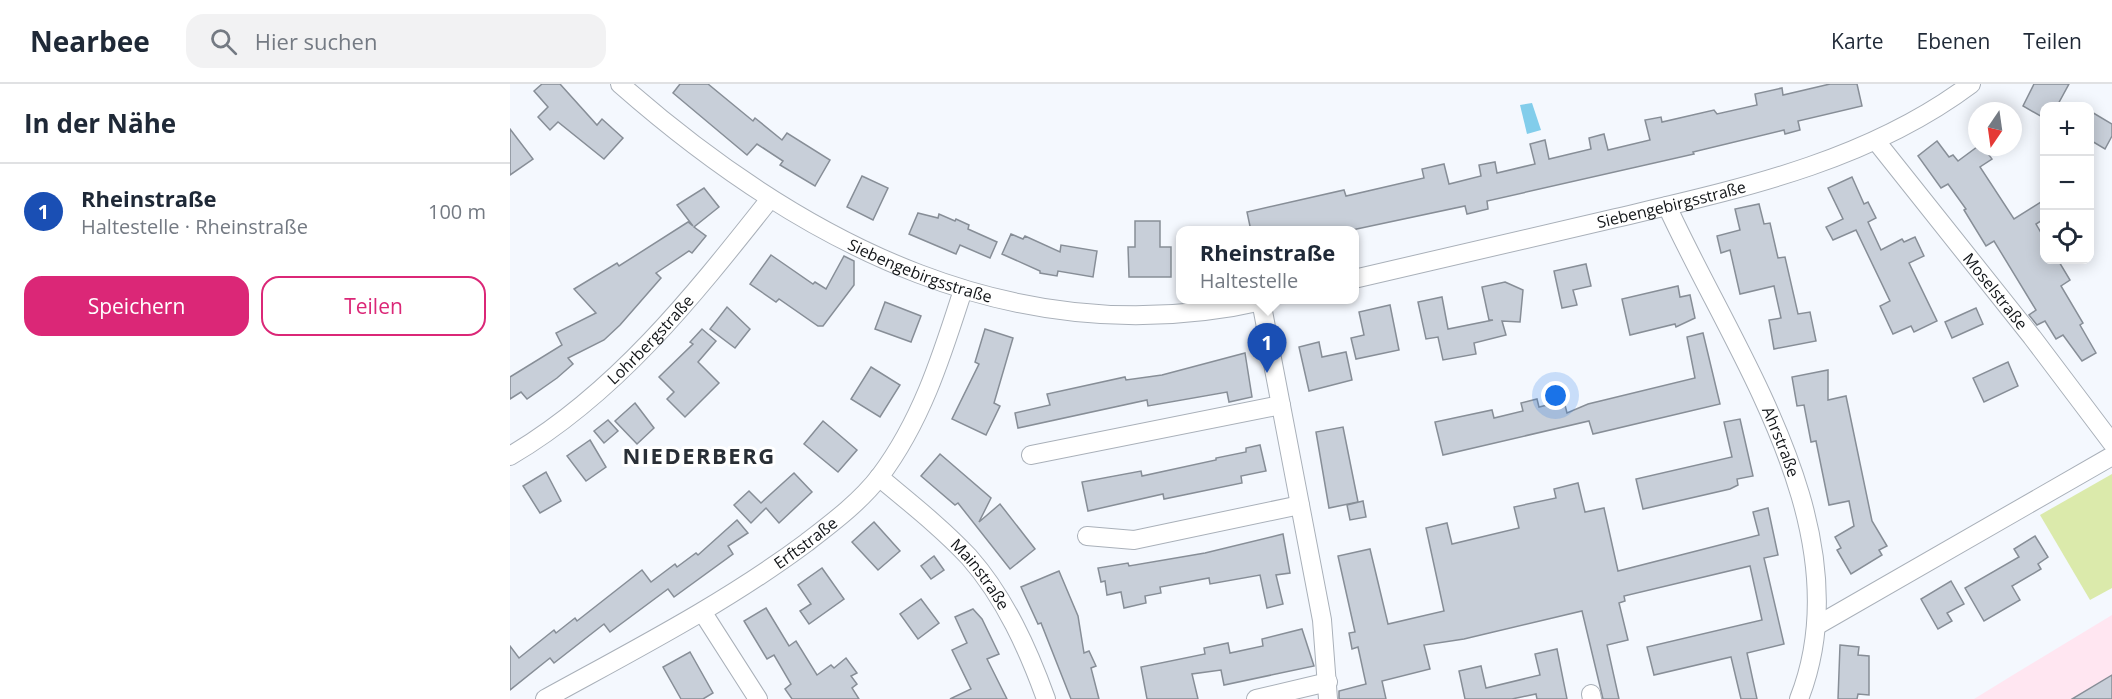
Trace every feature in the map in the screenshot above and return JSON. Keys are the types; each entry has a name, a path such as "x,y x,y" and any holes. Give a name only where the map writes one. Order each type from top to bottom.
{"street":[{"name":"Siebengebirgsstraße","path":"620,84 666,124 770,199 870,255 912,273 963,290 1023,304 1097,315 1193,313 1242,304"},
{"name":"Siebengebirgsstraße","path":"1359,278 1667,206 1810,168 1876,141 1971,84"},
{"name":"Moselstraße","path":"1876,141 2032,337 2112,443"},
{"name":"Lohrbergstraße","path":"510,456 530,444 598,393 643,349 689,301 770,199"},
{"name":"Ahrstraße","path":"1667,206 1690,257 1768,408 1801,496 1814,563 1816,626 1813,648 1798,699"},
{"name":"Erftstraße","path":"544,699 703,613 836,520 879,477 910,428 936,374 963,290"},
{"path":"1256,699 1328,691 1322,620 1281,405 1265,304"},
{"path":"1031,455 1281,405"},
{"path":"1816,626 2112,456"},
{"name":"Mainstraße","path":"879,477 934,523 970,558 1005,609 1031,658 1046,699"},
{"path":"1087,536 1134,540 1300,505"},
{"path":"703,613 758,699"}],"shaded area":[{"path":"2112,615 2112,699 1974,699 2013,675"}],"green space":[{"path":"2112,474 2112,588 2090,600 2040,515"}],"water":[{"path":"1532,103 1541,130 1527,134 1520,105"}],"building":[{"path":"542,84 560,84 597,125 602,119 623,138 604,159 558,122 550,130 538,117 548,107 534,91"},
{"path":"680,84 708,84 753,121 755,118 782,140 787,133 830,160 815,186 780,165 783,161 757,144 747,155 673,93"},
{"path":"1830,84 1857,84 1862,106 1798,121 1800,130 1785,134 1784,130 1693,152 1694,154 1487,201 1488,209 1467,214 1465,206 1359,229 1359,226 1250,226 1247,212 1344,190 1346,196 1424,178 1422,169 1444,164 1449,184 1481,176 1479,165 1495,162 1497,173 1535,164 1530,144 1545,140 1549,159 1591,149 1589,138 1604,134 1608,150 1650,140 1645,120 1661,117 1662,122 1714,110 1717,114 1757,105 1755,94 1782,88 1783,95"},
{"path":"2034,84 2069,84 2059,102 2040,102 2040,116 2023,106"},
{"path":"2094,113 2112,124 2112,136 2105,149 2094,142"},
{"path":"510,129 533,159 510,175"},
{"path":"1937,141 1949,157 1953,155 1958,161 1968,154 1968,156 1990,156 1992,159 1980,167 2014,219 2040,203 2040,222 2036,224 2040,231 2040,264 2060,264 2070,280 2061,286 2083,323 2080,325 2096,353 2082,361 2063,335 2056,339 2045,321 2037,325 2029,315 2036,310 1994,241 1986,246 1964,210 1966,209 1948,184 1941,188 1918,156"},
{"path":"862,176 888,188 873,220 847,207"},
{"path":"1852,177 1864,204 1868,202 1876,218 1868,222 1881,250 1902,239 1904,242 1915,237 1924,256 1909,263 1937,321 1914,332 1911,326 1893,334 1880,306 1890,301 1856,230 1833,240 1826,227 1843,219 1828,188"},
{"path":"704,188 719,207 694,227 706,236 692,253 689,251 656,273 661,278 620,325 604,340 568,358 573,364 557,378 527,399 521,392 510,399 510,377 562,345 556,333 596,313 574,289 617,263 619,266 688,222 693,226 677,205"},
{"path":"1759,204 1764,224 1770,223 1778,258 1785,257 1798,314 1810,312 1816,341 1774,349 1769,320 1781,318 1774,286 1740,294 1730,250 1721,253 1717,236 1740,230 1735,209"},
{"path":"918,213 938,218 939,214 955,221 956,219 969,225 968,229 997,242 990,258 960,245 956,254 909,234"},
{"path":"1135,221 1160,221 1160,247 1171,247 1171,277 1129,277 1128,247 1135,247"},
{"path":"1011,234 1023,239 1025,236 1060,252 1061,245 1097,251 1093,277 1058,271 1057,276 1040,273 1002,254"},
{"path":"771,255 813,284 815,282 826,289 844,256 854,261 854,285 823,326 818,326 779,299 776,302 750,284"},
{"path":"1586,264 1591,286 1573,290 1577,305 1562,308 1554,271"},
{"path":"1505,282 1523,290 1520,322 1502,321 1506,335 1474,343 1476,354 1443,360 1438,337 1426,339 1418,302 1442,297 1448,329 1493,320 1489,320 1482,287"},
{"path":"1678,286 1680,297 1690,295 1695,318 1676,327 1675,324 1630,335 1622,299"},
{"path":"885,302 921,316 911,342 875,329"},
{"path":"1390,305 1399,350 1356,359 1351,338 1364,335 1359,312"},
{"path":"727,307 750,329 735,348 710,329"},
{"path":"1976,308 1983,324 1952,338 1945,322"},
{"path":"702,329 716,341 698,362 719,383 685,417 667,399 674,392 659,377 693,344 690,342"},
{"path":"985,329 1013,338 994,403 1000,406 986,435 952,419 979,364 975,362"},
{"path":"1703,333 1720,404 1593,434 1589,421 1443,455 1435,422 1492,410 1494,418 1523,411 1521,403 1537,399 1539,407 1564,401 1567,413 1588,404 1695,378 1687,337"},
{"path":"1319,342 1322,357 1346,352 1352,380 1309,391 1299,347"},
{"path":"1245,353 1252,397 1229,402 1227,392 1148,406 1147,400 1018,428 1015,413 1050,405 1047,394 1125,377 1126,380 1162,375"},
{"path":"2008,362 2018,386 1984,402 1973,378"},
{"path":"871,367 900,385 880,417 851,399"},
{"path":"1828,370 1828,400 1846,396 1872,521 1887,546 1879,550 1882,555 1851,574 1837,550 1841,548 1835,537 1854,526 1849,501 1829,505 1816,441 1811,442 1804,405 1797,406 1792,377"},
{"path":"635,403 654,428 637,444 615,421"},
{"path":"1740,419 1753,476 1737,479 1738,485 1730,489 1643,509 1636,479 1732,457 1724,422"},
{"path":"608,420 618,431 604,443 594,431"},
{"path":"823,421 857,450 838,472 804,444"},
{"path":"1343,427 1358,502 1329,508 1316,432"},
{"path":"590,440 606,467 586,481 567,456"},
{"path":"1260,445 1266,471 1241,476 1242,483 1164,499 1163,494 1088,511 1082,482 1141,471 1142,476 1216,460 1216,458 1246,452 1246,448"},
{"path":"940,454 991,498 979,522 1000,504 1035,549 1010,569 958,503 955,505 921,476"},
{"path":"546,472 561,501 540,513 523,486"},
{"path":"794,473 812,492 779,523 766,508 751,523 734,505 749,491 761,503"},
{"path":"1578,483 1585,512 1604,508 1618,571 1759,535 1753,512 1768,508 1778,555 1764,558 1784,644 1747,653 1757,699 1741,699 1731,657 1654,675 1647,647 1762,620 1750,566 1624,596 1625,601 1619,603 1628,640 1607,645 1619,699 1603,699 1582,611 1464,639 1424,645 1430,669 1382,681 1386,699 1339,699 1339,691 1366,684 1358,647 1352,649 1349,633 1355,632 1338,556 1370,549 1388,624 1444,611 1426,528 1447,523 1452,544 1519,528 1514,507 1556,498 1554,489"},
{"path":"1363,501 1366,517 1350,520 1347,505"},
{"path":"737,520 748,533 728,546 733,554 674,597 668,589 610,632 604,624 554,663 550,658 510,690 510,646 519,658 554,630 556,633 575,618 577,621 642,570 651,582 675,564 677,567 696,553 698,555"},
{"path":"874,522 900,551 878,570 852,542"},
{"path":"1283,534 1290,573 1276,575 1283,604 1267,608 1260,575 1210,584 1209,578 1160,587 1161,593 1145,596 1146,603 1124,608 1121,592 1107,595 1105,581 1101,582 1098,568 1128,563 1129,566 1205,553"},
{"path":"2035,536 2048,557 2038,564 2041,569 2012,586 2020,600 1984,621 1965,588 2019,557 2014,549"},
{"path":"934,556 944,570 931,579 921,566"},
{"path":"822,568 844,599 809,624 800,611 811,604 798,585"},
{"path":"1059,571 1078,616 1084,653 1089,651 1096,666 1091,668 1099,699 1071,699 1041,623 1038,624 1021,587"},
{"path":"1951,581 1964,604 1947,613 1952,621 1938,629 1921,599"},
{"path":"921,599 939,623 918,639 900,614"},
{"path":"766,608 789,646 796,641 817,675 831,665 834,668 846,658 857,673 851,676 857,684 852,688 859,699 792,699 785,689 791,684 774,655 767,659 744,621"},
{"path":"973,609 982,619 999,654 987,659 1007,699 950,699 971,689 952,650 967,643 955,617"},
{"path":"1302,629 1314,666 1224,685 1221,670 1192,674 1198,699 1147,699 1141,667 1205,654 1204,648 1228,643 1230,653 1263,646 1262,639"},
{"path":"1840,645 1859,647 1858,655 1869,656 1869,695 1858,694 1857,699 1838,699"},
{"path":"1557,649 1567,699 1537,699 1536,694 1512,699 1465,699 1459,671 1481,666 1486,688 1540,675 1535,654"},
{"path":"690,652 713,693 703,699 681,699 663,667"},
{"path":"2112,675 2112,699 2072,699"}],"place":[{"name":"Rheinstraße","path":"1267,373"}],"district":[{"name":"NIEDERBERG","path":"699,455"}]}
